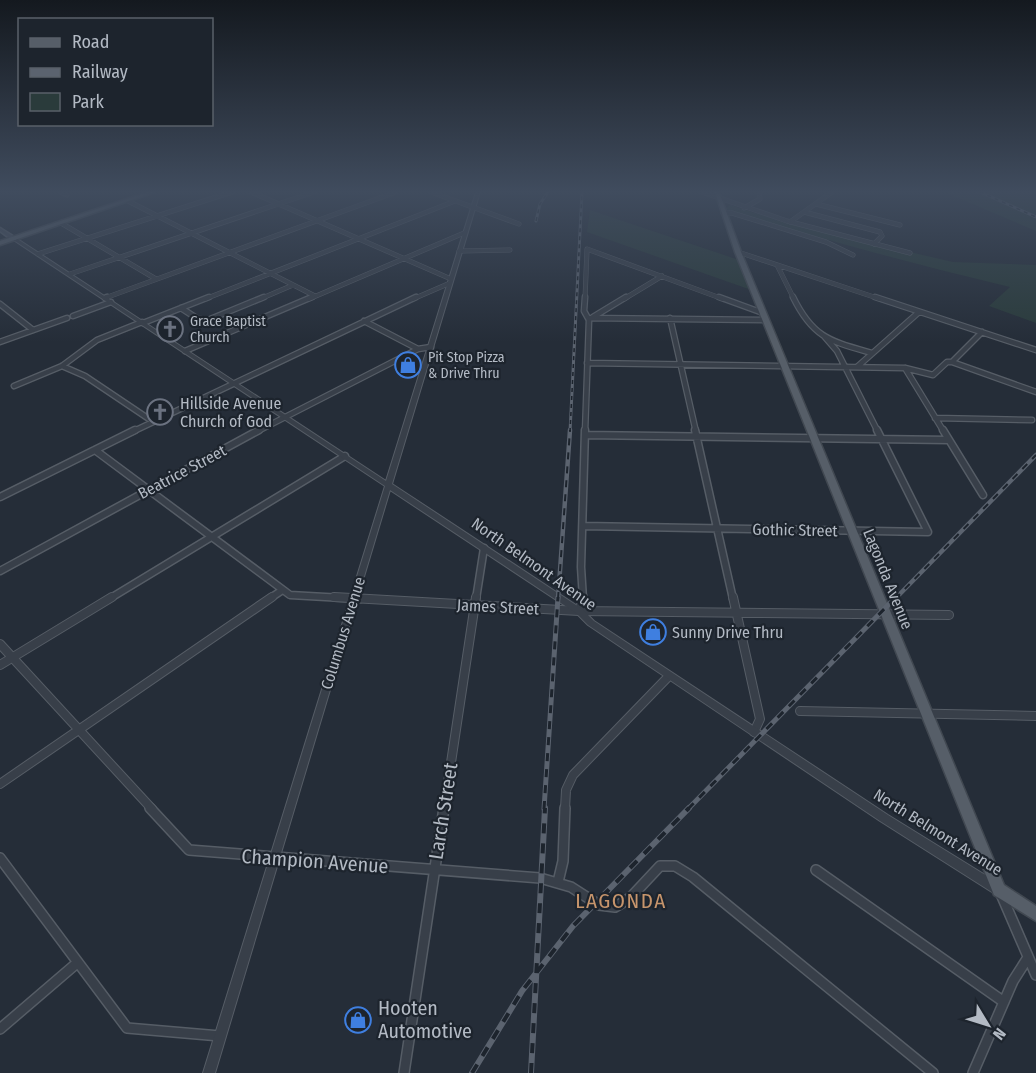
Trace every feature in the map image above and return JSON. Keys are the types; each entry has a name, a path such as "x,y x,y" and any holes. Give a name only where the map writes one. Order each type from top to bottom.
{"main road":[{"name":"Lagonda Avenue","path":"734,242 999,890"},
{"name":"North Belmont Avenue","path":"999,890 1036,914"}],"street":[{"name":"North Belmont Avenue","path":"19,242 579,611 591,623 754,732 999,890"},
{"path":"38,254 74,242"},
{"path":"93,242 156,279"},
{"path":"69,274 168,242"},
{"path":"208,242 315,296"},
{"path":"0,342 70,317 156,279 260,242"},
{"path":"14,386 62,366 97,340 351,242"},
{"path":"366,242 451,281"},
{"path":"185,351 442,242"},
{"name":"Columbus Avenue","path":"209,1073 461,242"},
{"path":"826,242 853,255"},
{"path":"867,242 910,253"},
{"path":"579,611 583,601 589,318 584,311 587,249 765,316"},
{"path":"459,251 510,250"},
{"path":"738,252 1036,350"},
{"name":"Gothic Street","path":"583,526 928,532 883,439 831,342 805,320 777,265"},
{"path":"589,318 662,276"},
{"path":"0,497 233,382 451,281"},
{"path":"181,309 198,319 208,320 293,285"},
{"path":"0,304 33,330"},
{"path":"856,367 919,312"},
{"path":"589,318 765,316"},
{"path":"670,318 760,719 754,732"},
{"path":"364,321 418,349"},
{"path":"952,362 982,332"},
{"name":"Gothic Street","path":"824,336 872,353"},
{"name":"Beatrice Street","path":"0,571 285,416 418,349 431,347"},
{"path":"587,363 905,368 933,375 947,362 952,362 1036,392"},
{"path":"62,366 86,376 152,421"},
{"path":"905,368 983,495"},
{"path":"935,418 1032,420"},
{"path":"585,435 949,440"},
{"name":"James Street","path":"94,450 281,591 292,596 579,611 949,615"},
{"path":"0,665 345,456"},
{"name":"Larch Street","path":"404,1073 484,548"},
{"path":"0,784 281,591"},
{"name":"Champion Avenue","path":"0,644 189,850 558,882 599,905 615,907 630,898 660,866 675,866 693,877 933,1073"},
{"path":"558,882 563,861 568,783 573,775 669,675"},
{"path":"800,711 1036,716"},
{"path":"0,858 127,1028 220,1036"},
{"path":"816,870 1004,1002"},
{"name":"Lagonda Avenue","path":"999,890 1027,959 1036,975"},
{"path":"973,1073 1013,981 1027,959"},
{"path":"0,1029 77,963"}],"green space":[{"path":"616,242 686,242 742,261 754,291"},
{"path":"835,242 867,242 953,262 1036,265 1036,323 989,306 1010,287"}],"railway":[{"path":"570,432 579,242"},
{"path":"558,599 570,430"},
{"path":"895,599 1036,455"},
{"path":"544,809 558,597"},
{"path":"688,809 896,597"},
{"path":"536,973 545,808"},
{"path":"536,973 573,926 689,808"},
{"path":"472,1073 522,991 536,973"},
{"path":"531,1073 536,973"}],"place":[{"name":"Grace Baptist Church","path":"170,329"},
{"name":"Pit Stop Pizza & Drive Thru","path":"408,365"},
{"name":"Hillside Avenue Church of God","path":"160,412"},
{"name":"Sunny Drive Thru","path":"653,632"},
{"name":"Hooten Automotive","path":"358,1020"}],"district":[{"name":"LAGONDA","path":"621,901"}]}
